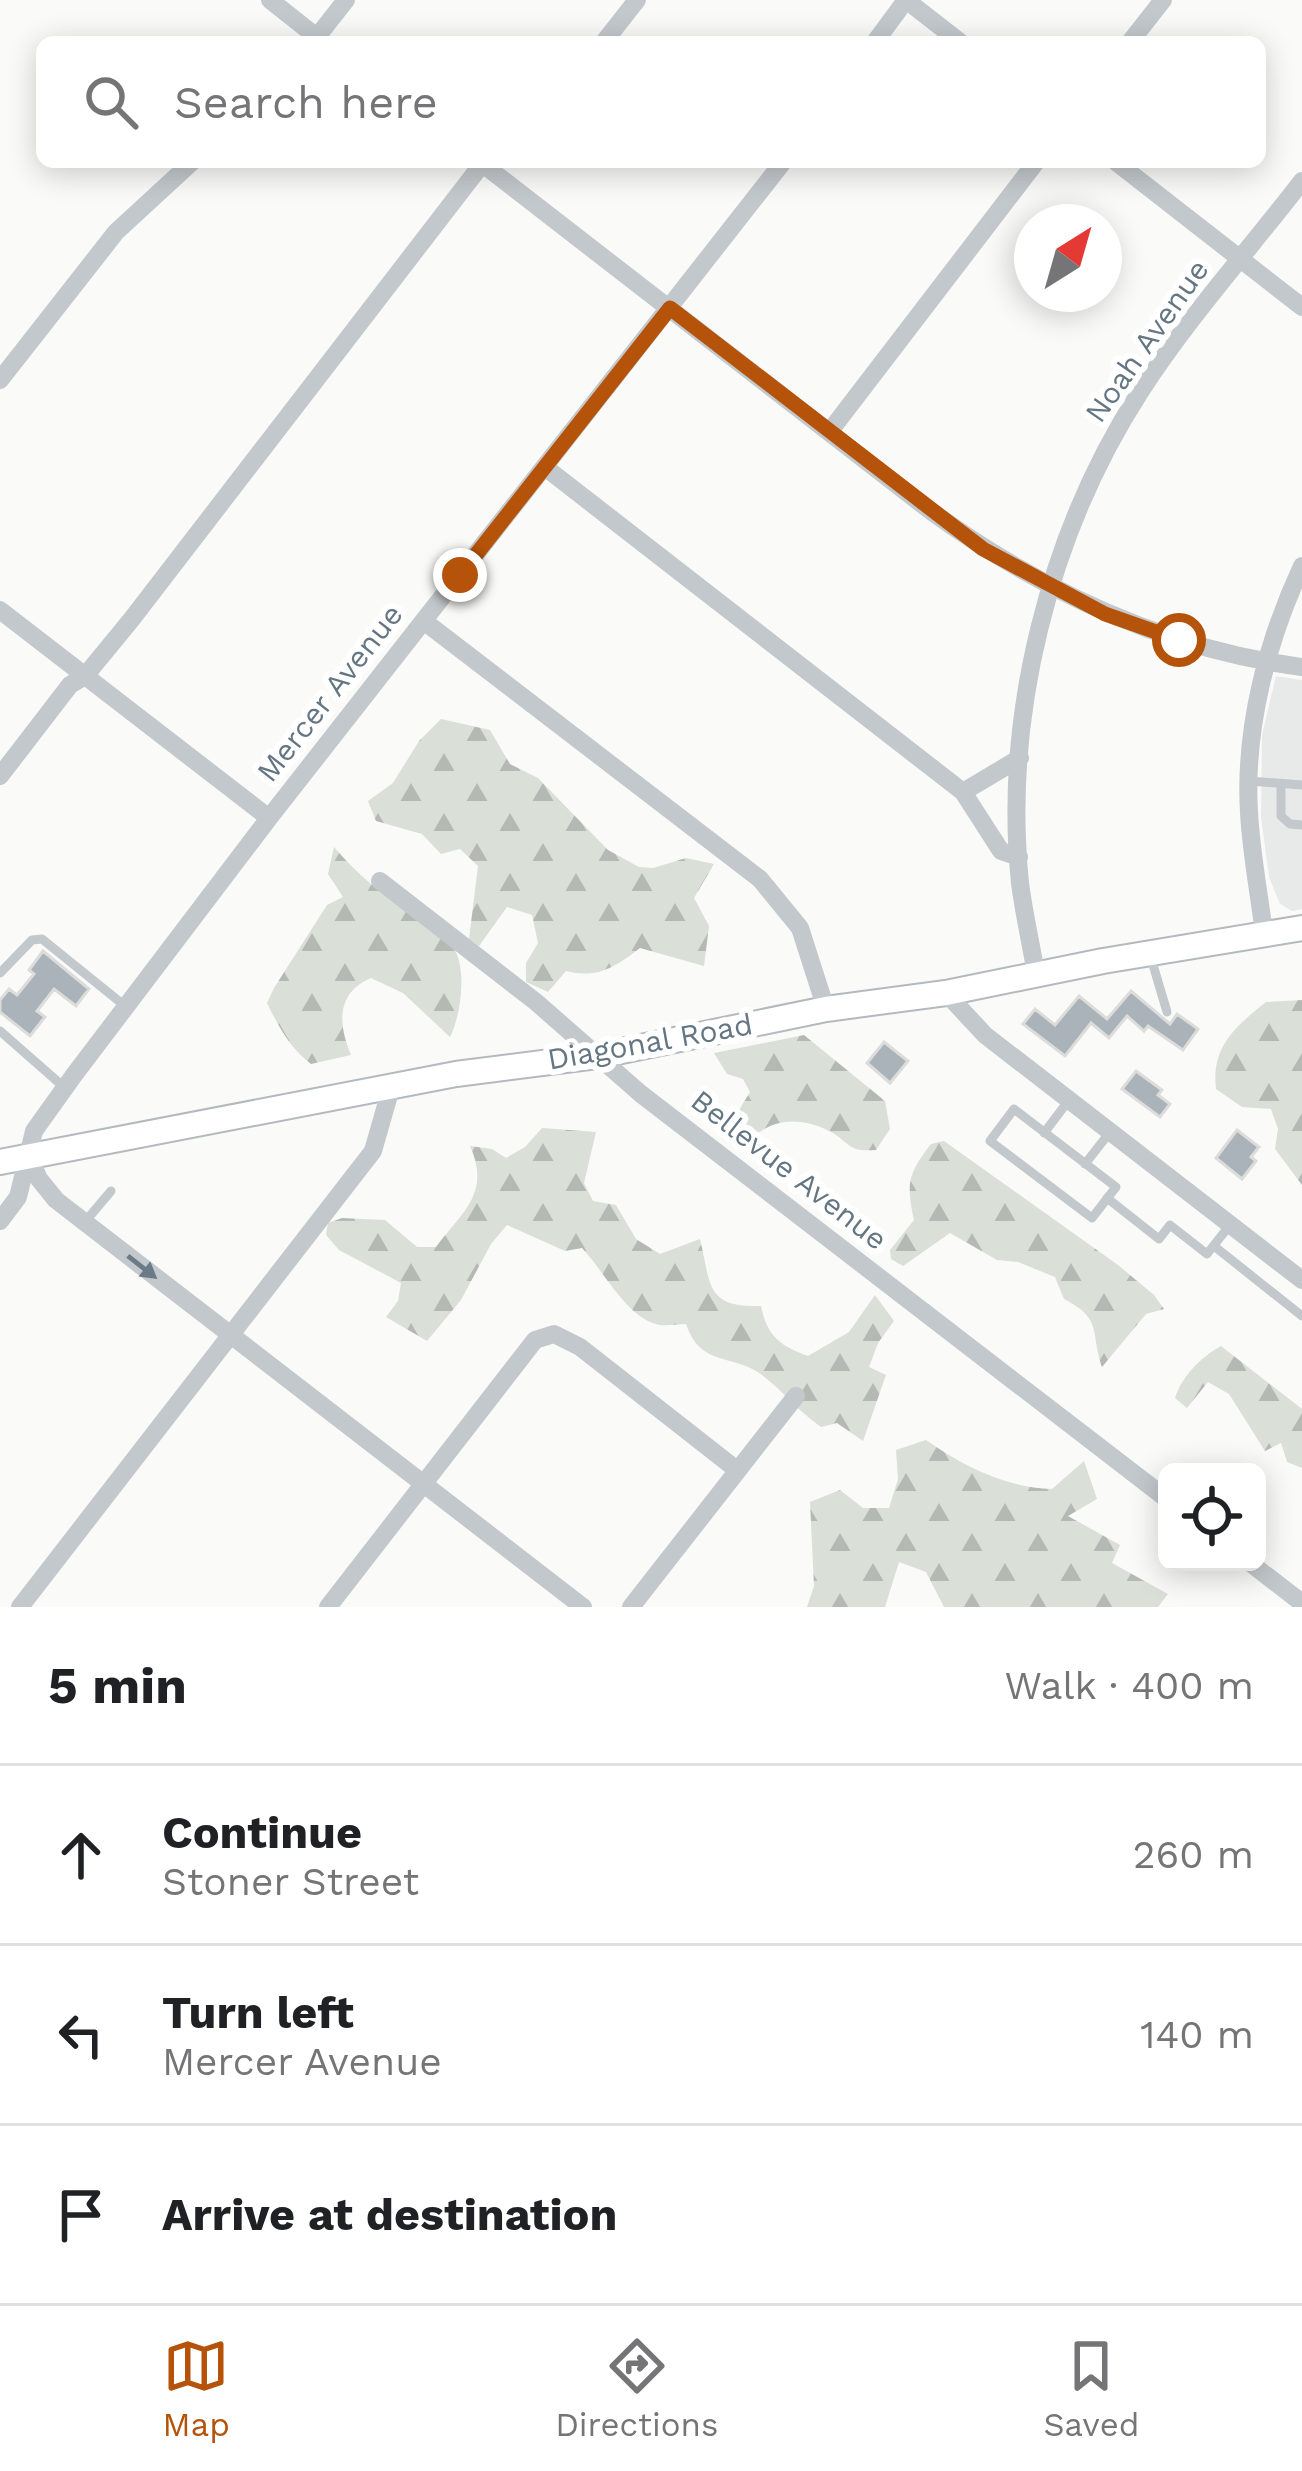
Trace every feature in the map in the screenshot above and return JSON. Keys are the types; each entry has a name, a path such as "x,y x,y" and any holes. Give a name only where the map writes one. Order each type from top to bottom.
{"street":[{"path":"270,0 313,36"},
{"path":"321,36 346,0"},
{"path":"609,36 637,0"},
{"path":"881,36 906,0 952,36"},
{"path":"1135,36 1163,0"},
{"path":"0,380 116,232 185,168"},
{"path":"0,776 70,685 85,676 477,168"},
{"name":"Mercer Avenue","path":"0,1221 18,1197 34,1131 65,1088 269,818 778,168"},
{"path":"830,431 1030,168"},
{"path":"1124,168 1302,307"},
{"path":"506,170 670,308 983,549 1052,587 1165,636 1302,667"},
{"name":"Noah Avenue","path":"1036,974 1019,857 1020,758 1036,643 1052,587 1085,493 1114,436 1168,352 1302,181"},
{"path":"546,468 963,792 1001,851 1019,857"},
{"path":"1264,933 1249,814 1255,718 1282,613 1302,566"},
{"path":"0,610 269,818"},
{"path":"424,622 760,879 800,928 826,1009"},
{"path":"963,792 1020,758"},
{"name":"Bellevue Avenue","path":"380,881 729,1162 1158,1492"},
{"name":"Diagonal Road","path":"0,1162 456,1074 597,1055 826,1009 946,993 1302,928"},
{"path":"946,993 985,1035 1302,1280"},
{"path":"20,1607 374,1151 391,1088"},
{"path":"30,1158 56,1200 583,1607"},
{"path":"328,1607 536,1340 554,1334 580,1348 736,1470"},
{"path":"631,1607 796,1396"},
{"path":"1261,1571 1301,1601"}],"lane":[{"path":"1249,781 1302,785"},
{"path":"1281,785 1281,816 1289,824 1302,825"},
{"path":"0,973 32,940 42,939 126,1007"},
{"path":"1149,953 1167,1012"},
{"path":"0,1031 65,1088"},
{"path":"1044,1132 1069,1100"},
{"path":"1013,1109 1085,1164 1115,1186 1092,1218 990,1141 1013,1109"},
{"path":"1085,1164 1110,1132"},
{"path":"84,1222 111,1191"},
{"path":"1107,1198 1159,1239 1170,1225 1207,1254 1230,1225"},
{"path":"1214,1246 1302,1316"}],"shaded area":[{"path":"1276,676 1302,680 1302,909 1292,911 1280,904 1269,877 1261,817 1262,735"}],"green space":[{"path":"441,719 490,730 510,764 538,778 608,850 639,867 653,868 686,858 714,864 694,898 709,926 704,966 640,948 606,970 566,971 548,992 526,982 526,963 538,943 532,915 507,907 479,946 469,939 478,866 460,849 441,854 422,834 376,821 368,801 393,783 419,741"},
{"path":"334,847 381,893 452,946 460,965 461,991 450,1037 403,993 371,978 351,992 343,1010 351,1055 311,1064 280,1028 267,1003 274,988 327,905 343,897 328,874"},
{"path":"1302,1000 1302,1185 1275,1149 1278,1129 1271,1109 1242,1107 1216,1089 1215,1074 1221,1050 1255,1011 1266,1002"},
{"path":"804,1035 885,1101 890,1129 876,1150 856,1149 831,1132 799,1122 767,1127 750,1142 725,1133 750,1092 743,1079 727,1074 714,1053"},
{"path":"542,1128 596,1132 584,1183 593,1201 616,1205 636,1239 660,1254 700,1239 709,1281 720,1298 761,1306 771,1332 790,1348 808,1356 849,1332 875,1295 894,1321 869,1367 886,1375 863,1441 837,1423 821,1427 751,1368 709,1354 692,1338 686,1324 659,1325 645,1319 625,1302 582,1248 565,1251 507,1225 491,1244 461,1300 427,1341 386,1317 398,1301 401,1283 339,1250 326,1235 328,1223 342,1218 385,1220 417,1247 436,1247 476,1189 476,1162 470,1146 492,1149 506,1158 525,1147"},
{"path":"944,1141 1118,1265 1164,1309 1146,1314 1102,1367 1090,1320 1064,1299 1055,1277 1018,1262 997,1260 950,1233 903,1266 891,1259 890,1250 914,1220 913,1171 931,1144"},
{"path":"1221,1346 1302,1409 1302,1468 1287,1462 1281,1443 1265,1451 1229,1394 1208,1382 1187,1408 1175,1398 1193,1368"},
{"path":"926,1440 986,1474 1034,1487 1052,1489 1084,1461 1097,1499 1068,1516 1120,1545 1112,1563 1168,1594 1158,1607 944,1607 926,1572 899,1562 885,1607 807,1607 814,1586 810,1502 840,1490 863,1508 889,1508 898,1479 896,1450"}],"building":[{"path":"43,951 89,989 76,1006 54,989 37,1011 45,1017 30,1036 0,1012 0,1000 9,989 17,995 34,974 29,970"},
{"path":"1131,991 1170,1024 1177,1014 1198,1029 1183,1050 1148,1026 1144,1031 1127,1016 1109,1038 1091,1023 1065,1056 1023,1024 1035,1009 1055,1025 1079,996 1107,1019"},
{"path":"884,1042 908,1061 890,1083 867,1063"},
{"path":"1136,1071 1162,1090 1158,1095 1170,1104 1160,1117 1122,1089"},
{"path":"1237,1130 1259,1147 1251,1157 1256,1161 1242,1179 1216,1158"}],"route":[{"path":"460,575 670,308 983,549 1105,614 1179,640"}]}
